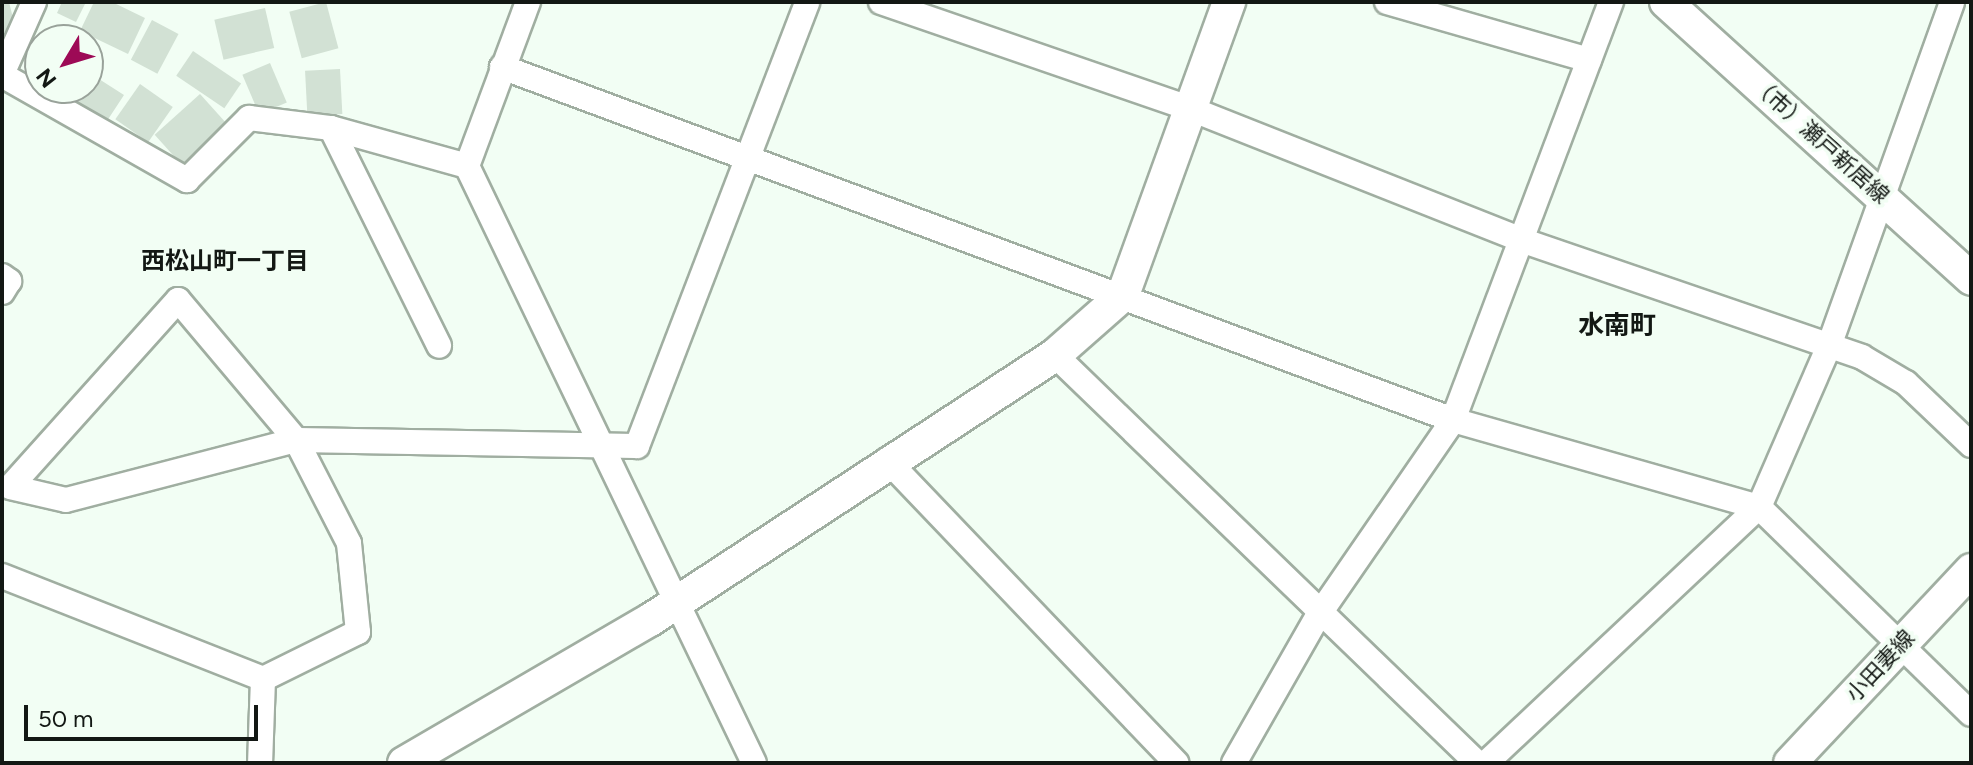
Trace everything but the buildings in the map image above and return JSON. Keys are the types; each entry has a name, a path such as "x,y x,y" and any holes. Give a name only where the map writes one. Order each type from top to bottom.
{"street":[{"path":"34,2 2,74 187,180 249,118 331,128 467,166"},
{"path":"528,2 467,166 673,604 754,763"},
{"path":"2,576 263,679 358,632 349,543 296,440 178,300 10,487 66,500 296,440 637,446 751,157 807,2"},
{"path":"881,2 1186,107 1524,241 1829,346 1906,383 1971,445"},
{"path":"422,758 673,604 887,460 1055,355 1123,295 1183,138 1186,107 1229,2"},
{"path":"1387,2 1589,60"},
{"path":"1234,763 1318,616 1453,420 1524,241 1611,2"},
{"name":"（市）瀬戸新居線","path":"1666,2 1881,194 1971,279"},
{"path":"1486,763 1759,507 1829,346 1952,2"},
{"path":"502,67 1453,420 1759,507 1971,714"},
{"path":"331,128 439,346"},
{"path":"2,276 9,281 2,292"},
{"path":"1055,355 1318,616 1477,763"},
{"path":"887,460 1177,763"},
{"name":"小田妻線","path":"1790,763 1971,570"},
{"path":"260,763 263,679"}],"district":[{"name":"西松山町一丁目","path":"225,261"},
{"name":"水南町","path":"1617,326"}]}
